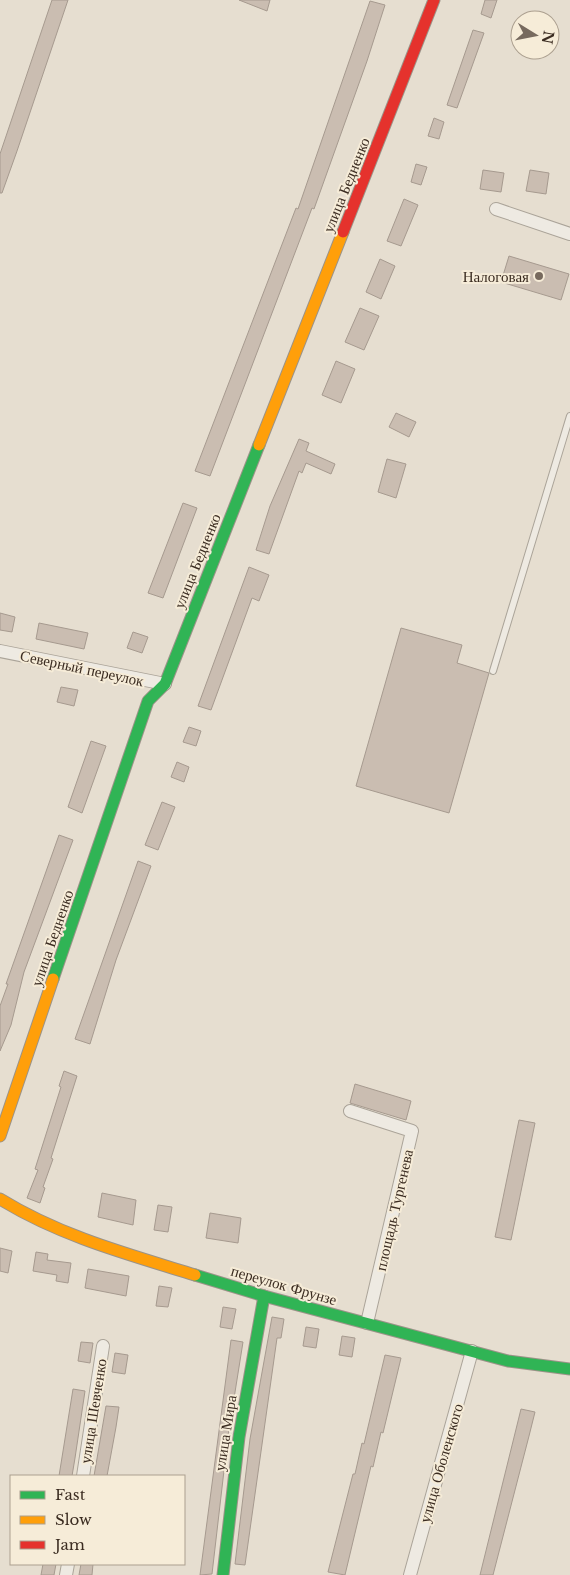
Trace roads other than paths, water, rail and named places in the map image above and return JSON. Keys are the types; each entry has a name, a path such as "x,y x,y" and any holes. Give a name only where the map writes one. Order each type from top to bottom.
{"street":[{"name":"улица Бедненко","path":"0,1136 148,701 164,684 434,0"},
{"path":"496,209 570,234"},
{"name":"Северный переулок","path":"0,651 164,684"},
{"name":"площадь Тургенева","path":"350,1111 412,1132 367,1324"},
{"name":"переулок Фрунзе","path":"0,1199 29,1217 83,1240 264,1296 508,1361 570,1369"},
{"name":"улица Мира","path":"223,1575 238,1437 264,1296"},
{"name":"улица Шевченко","path":"82,1475 102,1346"},
{"name":"улица Оболенского","path":"410,1575 472,1352"}],"lane":[{"path":"493,671 570,416"}],"place":[{"name":"Налоговая","path":"539,276"}]}
